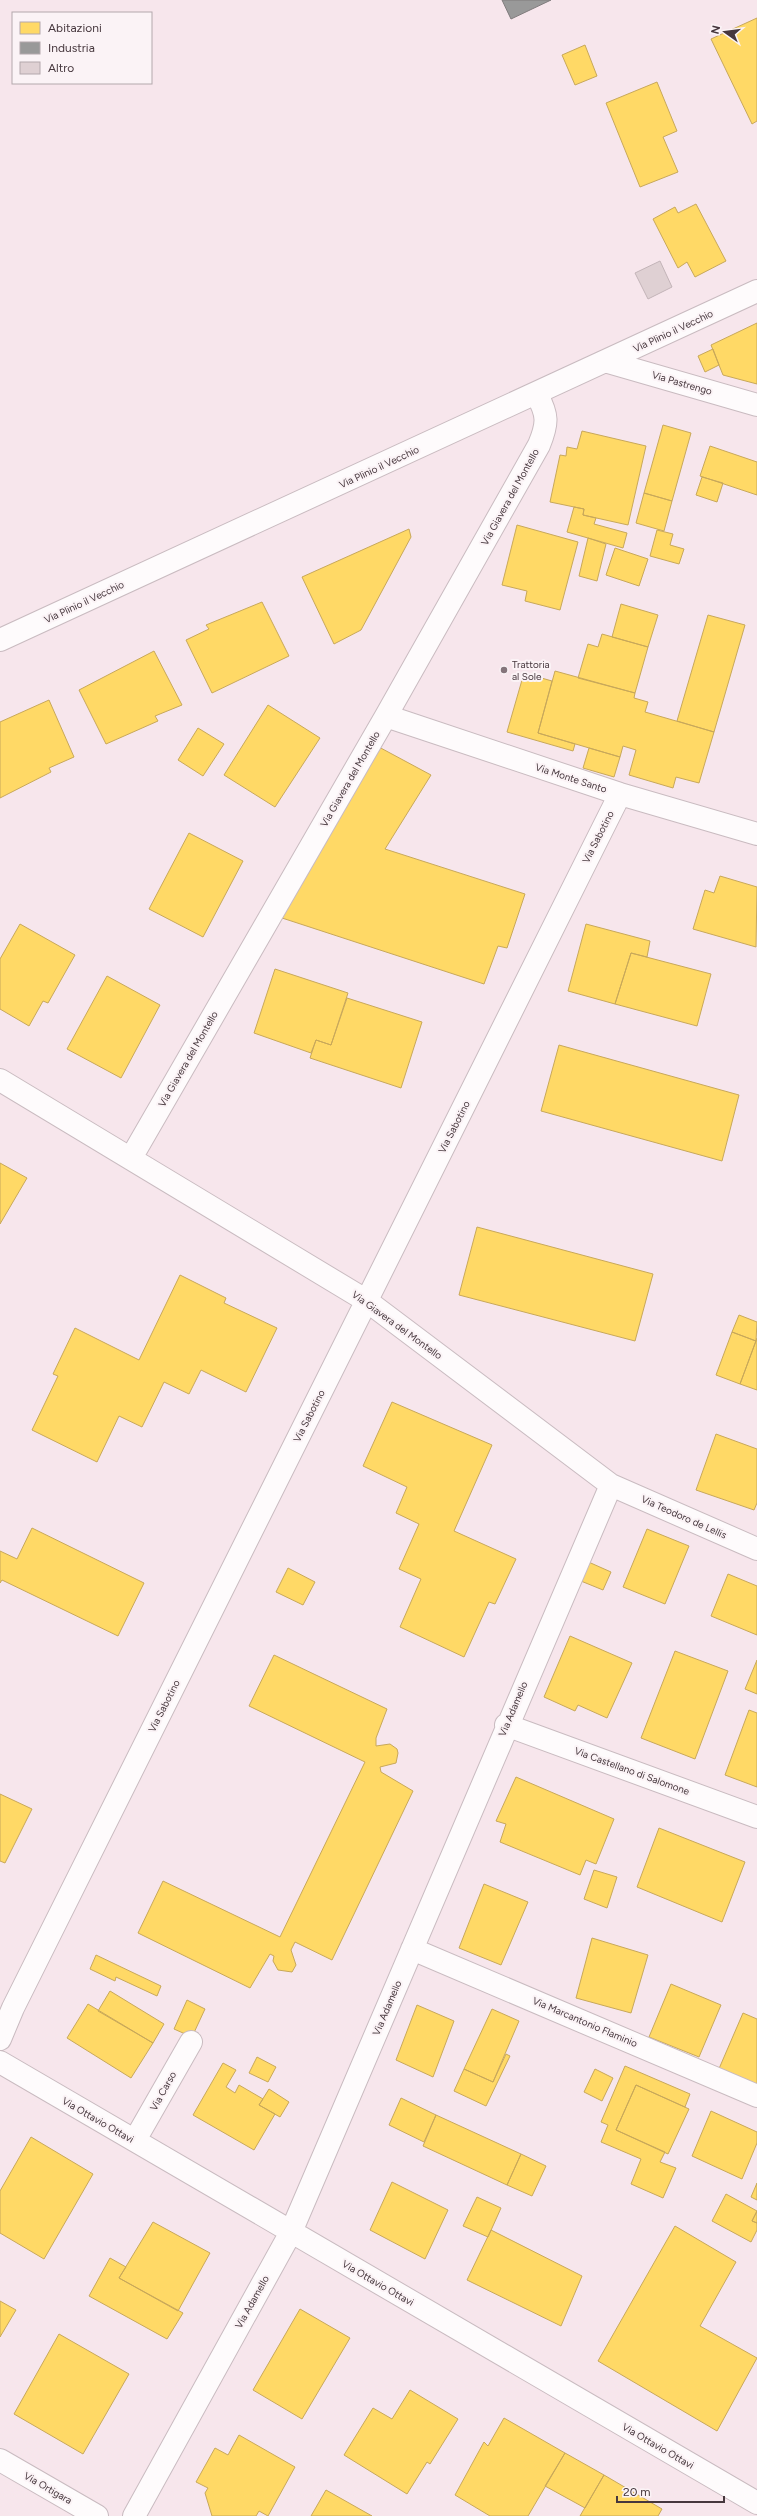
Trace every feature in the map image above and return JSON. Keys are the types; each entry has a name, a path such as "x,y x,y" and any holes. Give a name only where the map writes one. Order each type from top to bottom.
{"street":[{"name":"Via Plinio il Vecchio","path":"0,640 537,395 757,292"},
{"name":"Via Pastrengo","path":"608,362 757,405"},
{"name":"Via Giavera del Montello","path":"131,1158 386,716 539,445 546,421 545,410 537,395"},
{"name":"Via Monte Santo","path":"386,716 620,794 757,834"},
{"name":"Via Sabotino","path":"0,2040 13,2008 620,794"},
{"name":"Via Giavera del Montello","path":"0,1080 367,1301 611,1485"},
{"name":"Via Teodoro de Lellis","path":"611,1485 757,1549"},
{"name":"Via Adamello","path":"134,2516 290,2232 412,1949 506,1725 611,1485"},
{"name":"Via Castellano di Salomone","path":"506,1725 757,1817"},
{"name":"Via Marcantonio Flaminio","path":"412,1949 757,2096"},
{"name":"Via Carso","path":"135,2140 191,2042"},
{"name":"Via Ottavio Ottavi","path":"0,2062 757,2503"},
{"name":"Via Ortigara","path":"0,2460 97,2516"}],"building: Abitazioni":[{"path":"757,18 757,121 752,124 711,39"},
{"path":"585,45 597,76 575,85 562,55"},
{"path":"657,82 677,131 663,137 678,172 640,187 606,103"},
{"path":"696,204 726,261 695,277 687,262 678,268 653,219 675,207 678,213"},
{"path":"757,323 757,384 723,375 711,345"},
{"path":"713,349 719,365 705,372 698,356"},
{"path":"663,425 691,433 672,501 644,493"},
{"path":"582,431 646,446 628,525 583,515 584,509 550,502 560,455 566,456 567,447 577,449"},
{"path":"710,446 757,462 757,495 700,476"},
{"path":"702,477 723,483 717,502 696,495"},
{"path":"644,493 672,501 664,531 636,523"},
{"path":"574,507 584,509 583,515 596,518 594,524 627,533 623,548 567,532"},
{"path":"517,525 578,542 560,610 525,601 527,591 502,585"},
{"path":"409,529 411,537 361,630 334,644 302,577"},
{"path":"657,530 673,534 670,545 684,549 679,564 650,556"},
{"path":"588,538 606,544 597,581 579,576"},
{"path":"615,548 648,559 639,586 606,575"},
{"path":"262,602 289,656 212,693 186,640 209,629 206,625"},
{"path":"621,604 658,615 648,647 612,637"},
{"path":"708,615 745,625 714,732 677,721"},
{"path":"602,634 648,647 635,693 578,678 588,644 598,647"},
{"path":"154,651 182,705 155,716 158,721 106,744 79,690"},
{"path":"555,671 635,693 634,698 648,702 645,712 714,732 699,783 676,777 673,788 629,775 636,750 623,746 620,757 538,733"},
{"path":"524,673 552,681 538,733 575,744 573,751 507,732"},
{"path":"49,700 74,757 49,768 51,772 0,798 0,722"},
{"path":"268,705 320,738 275,807 224,775"},
{"path":"198,728 224,744 203,776 178,760"},
{"path":"377,746 431,775 385,849 525,894 507,948 498,946 484,984 279,917"},
{"path":"589,748 620,757 614,777 583,768"},
{"path":"189,833 243,861 203,937 149,909"},
{"path":"720,876 757,887 756,947 693,929 705,890 714,893"},
{"path":"20,924 75,955 48,1003 43,1001 29,1026 0,1009 0,959"},
{"path":"586,924 650,941 647,957 631,953 615,1004 568,991"},
{"path":"631,953 711,974 697,1026 615,1004"},
{"path":"275,969 348,993 331,1045 316,1040 311,1053 254,1033"},
{"path":"107,976 160,1005 121,1078 67,1049"},
{"path":"347,998 422,1022 401,1088 310,1058 316,1040 331,1045"},
{"path":"559,1045 739,1095 722,1161 541,1111"},
{"path":"0,1163 27,1178 0,1224"},
{"path":"477,1227 653,1274 635,1341 459,1295"},
{"path":"180,1275 226,1298 224,1303 277,1328 246,1392 201,1370 189,1394 164,1382 142,1427 119,1416 97,1462 32,1430 58,1376 53,1374 75,1328 139,1360"},
{"path":"739,1315 757,1322 756,1341 732,1332"},
{"path":"732,1332 756,1341 740,1384 716,1375"},
{"path":"757,1338 757,1390 740,1384"},
{"path":"392,1402 492,1445 454,1531 516,1559 495,1604 489,1602 464,1657 400,1627 421,1579 399,1569 419,1524 396,1513 407,1487 363,1466"},
{"path":"716,1434 757,1449 757,1503 754,1510 696,1490"},
{"path":"32,1528 144,1583 118,1636 2,1580 0,1583 0,1551 17,1559"},
{"path":"647,1529 689,1546 665,1604 623,1587"},
{"path":"584,1560 611,1572 603,1590 576,1579"},
{"path":"288,1568 315,1582 303,1605 276,1592"},
{"path":"728,1574 757,1586 757,1635 711,1616"},
{"path":"570,1636 632,1663 607,1718 578,1705 575,1711 544,1697"},
{"path":"675,1651 728,1671 695,1759 641,1738"},
{"path":"274,1655 387,1709 376,1738 376,1746 390,1744 397,1749 398,1753 396,1763 380,1767 381,1772 413,1791 332,1960 295,1942 291,1950 296,1965 292,1972 278,1970 273,1961 274,1956 270,1954 250,1988 138,1933 163,1881 280,1937 365,1762 249,1706"},
{"path":"757,1660 757,1694 745,1689"},
{"path":"749,1710 757,1713 757,1787 725,1775"},
{"path":"516,1777 614,1819 596,1864 586,1860 580,1875 500,1842 506,1824 496,1821"},
{"path":"0,1794 32,1809 5,1863 0,1861"},
{"path":"659,1828 745,1862 722,1922 637,1887"},
{"path":"594,1870 617,1877 607,1908 584,1899"},
{"path":"484,1884 528,1902 501,1965 459,1948"},
{"path":"592,1938 648,1955 631,2013 576,1998"},
{"path":"96,1955 161,1986 157,1996 116,1977 115,1981 90,1969"},
{"path":"671,1984 721,2005 699,2057 649,2037"},
{"path":"110,1991 164,2024 153,2043 98,2011"},
{"path":"187,2000 205,2009 192,2037 174,2029"},
{"path":"88,2004 153,2043 131,2078 67,2038"},
{"path":"417,2005 454,2021 433,2077 396,2060"},
{"path":"492,2009 519,2021 493,2082 464,2069"},
{"path":"743,2013 757,2019 757,2088 718,2071"},
{"path":"506,2054 510,2056 486,2106 454,2091 464,2069 493,2082"},
{"path":"257,2057 276,2067 268,2082 249,2073"},
{"path":"223,2063 236,2070 226,2087 235,2093 239,2085 263,2099 259,2105 275,2114 254,2150 193,2115"},
{"path":"625,2066 690,2094 685,2107 636,2085 616,2130 665,2152 660,2162 676,2168 663,2198 631,2184 641,2159 601,2142 608,2125 601,2122"},
{"path":"595,2069 613,2078 602,2101 584,2092"},
{"path":"636,2085 689,2109 668,2154 616,2130"},
{"path":"269,2089 289,2102 280,2117 259,2105"},
{"path":"401,2098 436,2115 424,2142 389,2125"},
{"path":"711,2111 757,2132 757,2143 742,2179 692,2156"},
{"path":"436,2115 521,2154 507,2185 423,2146"},
{"path":"31,2137 93,2174 44,2259 0,2233 0,2191"},
{"path":"521,2154 546,2166 532,2196 507,2185"},
{"path":"392,2182 448,2210 425,2259 370,2230"},
{"path":"757,2183 757,2200 751,2197"},
{"path":"726,2194 757,2211 752,2221 757,2223 757,2230 751,2242 712,2221"},
{"path":"477,2197 501,2208 488,2237 463,2226"},
{"path":"757,2211 757,2223 752,2221"},
{"path":"153,2222 210,2253 178,2311 119,2278"},
{"path":"675,2226 736,2262 700,2326 757,2358 717,2431 598,2361"},
{"path":"491,2230 582,2276 561,2326 467,2280"},
{"path":"110,2258 126,2267 119,2278 183,2313 167,2339 89,2296"},
{"path":"0,2301 16,2310 0,2337"},
{"path":"300,2309 350,2338 302,2419 253,2390"},
{"path":"59,2334 129,2374 83,2454 14,2414"},
{"path":"410,2390 458,2419 430,2464 427,2462 407,2494 344,2455 373,2408 392,2419"},
{"path":"504,2418 565,2453 528,2516 490,2516 455,2495 484,2442 488,2446"},
{"path":"239,2435 295,2467 268,2516 259,2511 256,2516 212,2516 205,2493 208,2488 196,2482 215,2448 228,2455"},
{"path":"565,2453 604,2475 585,2508 545,2486"},
{"path":"604,2475 662,2509 658,2516 580,2516"},
{"path":"326,2490 372,2516 311,2516"}],"building: Industria":[{"path":"502,0 551,0 511,19"}],"building: Altro":[{"path":"660,261 672,287 648,299 635,273"}],"place":[{"name":"Trattoria al Sole","path":"504,670"}]}
